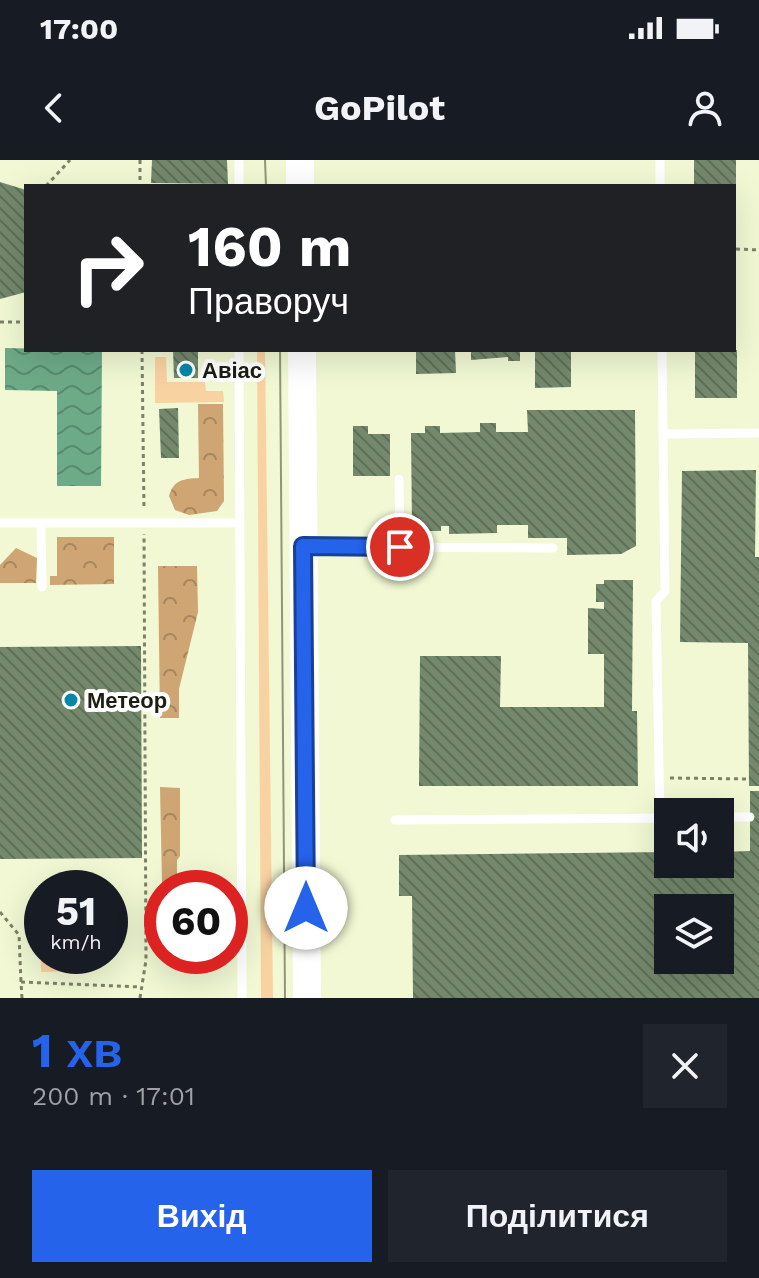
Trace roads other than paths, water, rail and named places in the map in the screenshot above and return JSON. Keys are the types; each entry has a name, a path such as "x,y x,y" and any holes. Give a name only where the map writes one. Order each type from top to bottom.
{"main road":[{"path":"300,160 300,184"},
{"path":"302,352 307,998"}],"lane":[{"path":"239,160 239,184"},
{"path":"660,160 660,184"},
{"path":"239,352 242,998"},
{"path":"662,352 665,591 656,601 663,798"},
{"path":"663,434 759,433"},
{"path":"399,479 400,547"},
{"path":"0,523 240,523"},
{"path":"41,523 42,587"},
{"path":"303,546 553,548"},
{"path":"734,817 750,817"},
{"path":"395,820 654,818"}],"water":[{"path":"5,348 24,348 24,352 102,352 101,486 57,486 57,391 5,390"}],"tram line":[{"path":"265,160 266,184"},
{"path":"280,352 285,998"}],"place":[{"name":"Авіас","path":"186,370"},
{"name":"Метеор","path":"71,700"}]}
